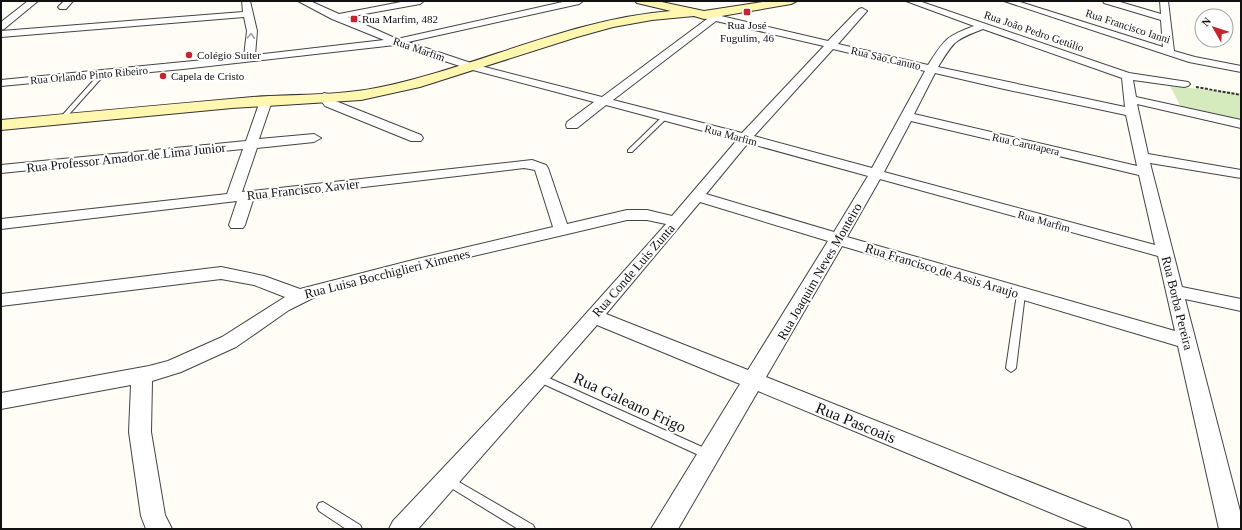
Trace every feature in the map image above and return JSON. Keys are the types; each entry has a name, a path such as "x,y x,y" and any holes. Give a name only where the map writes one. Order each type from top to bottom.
{"street":[{"path":"3,33 34,1"},
{"name":"Rua Marfim","path":"302,1 396,42 473,67 745,138 1166,254"},
{"path":"335,16 420,1"},
{"name":"Rua Orlando Pinto Ribeiro","path":"1,83 102,74 396,42 579,1"},
{"name":"Rua São Canuto","path":"641,1 1004,86 1241,124"},
{"path":"1,125 266,101 373,94 431,81 586,30 650,15 704,15 792,1"},
{"name":"Rua João Pedro Getúlio","path":"910,1 1127,76 1184,84"},
{"name":"Rua Francisco Ianni","path":"1008,1 1208,64 1241,69"},
{"path":"1107,1 1165,18"},
{"path":"249,2 248,14 252,31 249,58"},
{"path":"1162,3 1169,52"},
{"name":"Rua Conde Luis Zunta","path":"402,529 540,378 676,222 745,138 862,10"},
{"path":"3,33 248,14"},
{"path":"572,125 704,15"},
{"name":"Rua Joaquim Neves Monteiro","path":"664,529 708,454 754,381 876,174 932,68 951,39 958,34 983,26"},
{"name":"Rua Borba Pereira","path":"1127,76 1131,106 1144,165 1232,529"},
{"path":"324,97 329,103 416,138"},
{"path":"237,225 240,196 251,144 266,101"},
{"name":"Rua Carutapera","path":"907,116 1144,165 1241,174"},
{"name":"Rua Professor Amador de Lima Junior","path":"1,169 314,138"},
{"name":"Rua Francisco Xavier","path":"1,224 532,164 541,168 561,229"},
{"name":"Rua Francisco de Assis Araujo","path":"696,196 1021,294 1188,342"},
{"name":"Rua Luisa Bocchiglieri Ximenes","path":"1,300 220,273 258,280 300,296 417,264 561,229 627,215 647,215 676,222"},
{"path":"1174,290 1241,305"},
{"path":"1,401 142,376 174,367 210,352 242,334 300,296"},
{"name":"Rua Pascoais","path":"593,316 1119,529"},
{"path":"142,376 140,432 153,516 159,529"}],"lane":[{"path":"61,120 102,74"},
{"path":"630,151 665,118"},
{"path":"1011,368 1021,294"},
{"name":"Rua Galeano Frigo","path":"540,378 708,454"},
{"path":"447,479 529,529"},
{"path":"323,507 356,529"}],"path":[{"path":"1184,84 1210,91 1241,95"}],"green space":[{"path":"1170,86 1241,93 1241,121 1182,109"}],"place":[{"name":"Rua José Fugulim, 46","path":"747,12"},
{"name":"Rua Marfim, 482","path":"354,19"},
{"name":"Colégio Suiter","path":"189,55"},
{"name":"Capela de Cristo","path":"163,76"}]}
